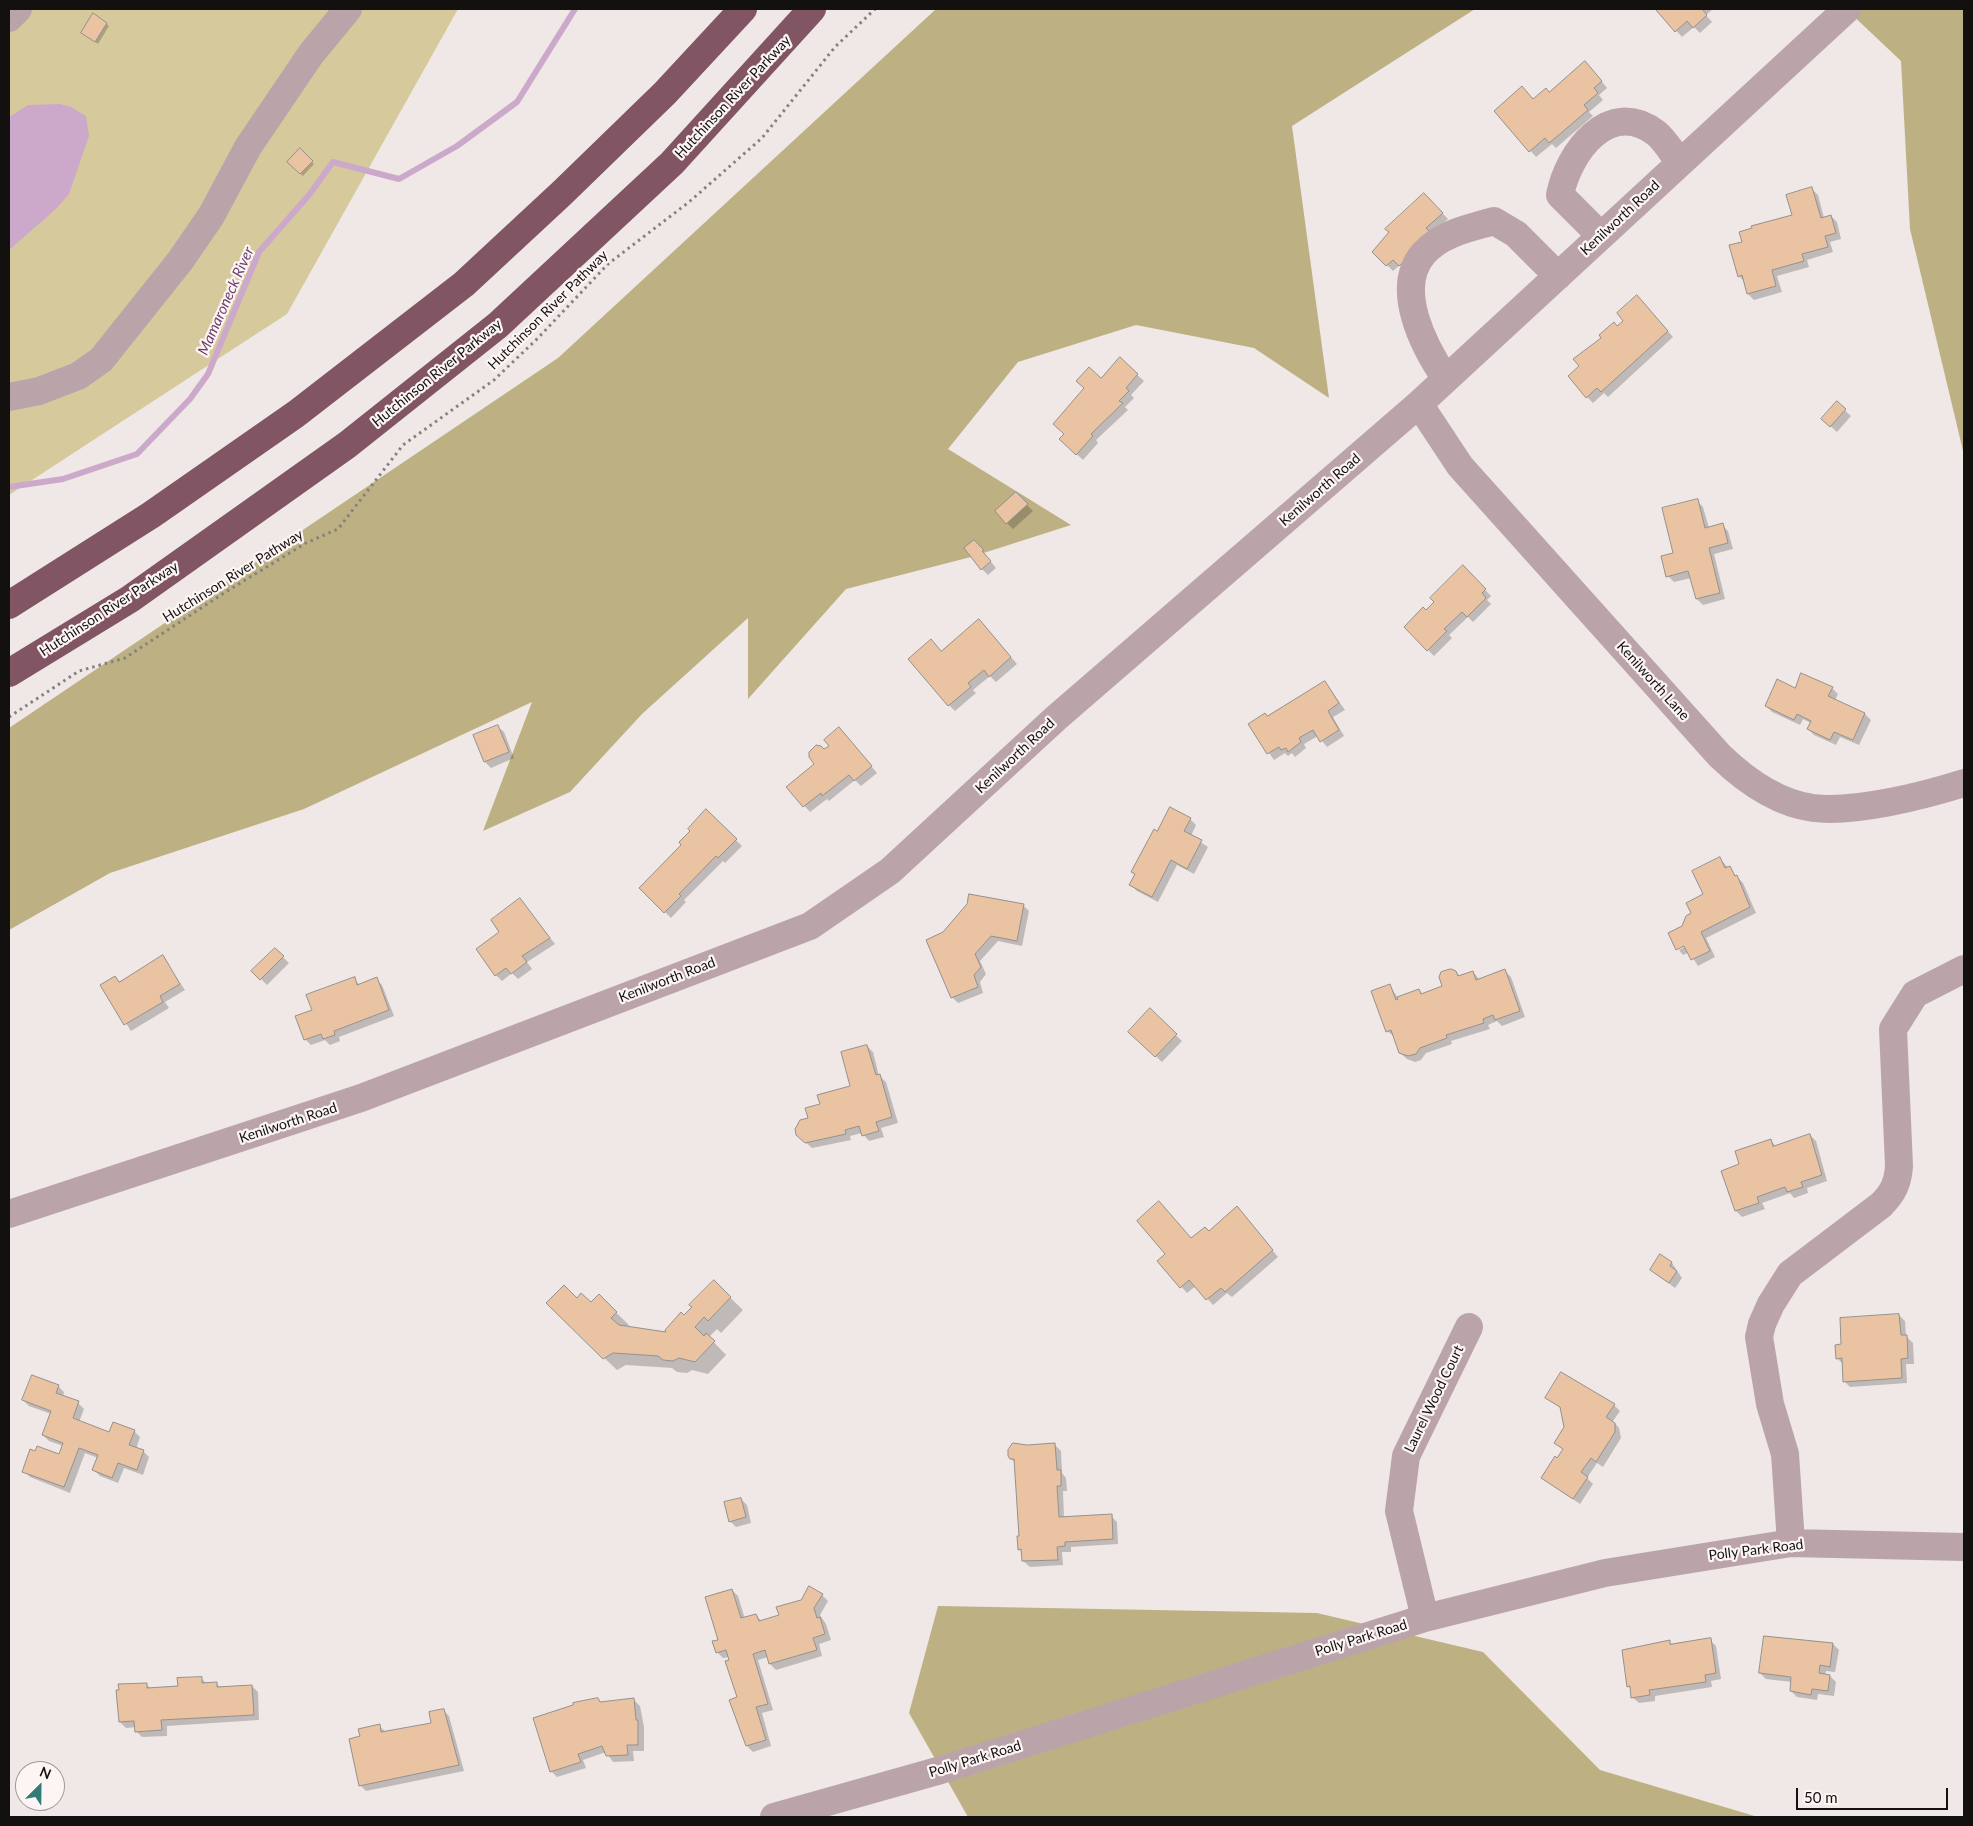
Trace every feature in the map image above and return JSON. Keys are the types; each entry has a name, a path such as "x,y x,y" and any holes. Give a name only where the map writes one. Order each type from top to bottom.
{"highway":[{"path":"9,605 151,515 296,414 464,284 658,100 743,9"},
{"name":"Hutchinson River Parkway","path":"9,673 130,599 338,451 498,325 672,163 812,9"}],"street":[{"path":"9,18 18,9"},
{"path":"9,397 40,390 78,376 101,360 180,261 212,216 248,147 311,54 348,9"},
{"name":"Kenilworth Road","path":"9,1214 361,1098 810,926 890,871 1056,718 1419,404 1847,9"},
{"path":"1601,236 1560,195 1564,175 1579,149 1599,131 1621,120 1639,124 1657,133 1680,163"},
{"path":"1446,379 1430,356 1413,310 1410,278 1424,252 1452,233 1494,221 1516,234 1558,276"},
{"name":"Kenilworth Lane","path":"1419,404 1460,466 1720,756 1743,778 1782,799 1812,808 1841,808 1889,801 1964,783"},
{"path":"1791,1543 1785,1454 1770,1404 1759,1337 1762,1324 1770,1304 1790,1274 1890,1196 1898,1182 1899,1166 1893,1029 1915,994 1964,969"},
{"name":"Laurel Wood Court","path":"1425,1618 1399,1510 1406,1456 1469,1327"},
{"name":"Polly Park Road","path":"774,1817 950,1767 1425,1618 1605,1573 1791,1543 1964,1547"}],"path":[{"name":"Hutchinson River Pathway","path":"9,717 79,671 125,658 224,593 306,543 338,529 403,445 494,380 538,338 608,264 689,202 762,138 835,47 875,9"}],"shaded area":[{"path":"9,9 458,9 287,314 9,495"},
{"path":"936,9 1475,9 1292,126 1329,398 1254,348 1136,325 1018,362 948,449 1071,525 971,557 846,589 748,699 748,618 642,714 570,792 483,831 532,702 304,809 110,873 9,930 9,728 558,358"},
{"path":"1846,9 1964,9 1964,455 1910,229 1901,61"},
{"path":"60,104 71,107 86,116 89,136 69,194 56,209 9,250 9,117 28,105"},
{"path":"938,1606 1317,1613 1483,1652 1600,1770 1758,1817 968,1817 909,1713"}],"building":[{"path":"1657,9 1702,9 1707,15 1693,28 1687,21 1675,32"},
{"path":"93,13 107,23 95,42 81,33"},
{"path":"1585,61 1602,81 1594,88 1598,93 1584,105 1588,110 1549,143 1545,138 1529,152 1494,111 1522,86 1533,99 1546,88 1549,92"},
{"path":"300,148 313,161 300,174 287,162"},
{"path":"1812,187 1821,218 1831,215 1836,233 1825,236 1828,247 1802,254 1804,261 1772,270 1776,286 1747,294 1742,275 1738,277 1729,245 1742,242 1739,232 1752,228 1751,226 1792,215 1786,195"},
{"path":"1424,193 1443,213 1426,228 1433,235 1399,266 1393,260 1386,266 1372,252 1389,232 1385,229"},
{"path":"1637,295 1668,331 1601,392 1597,388 1586,398 1568,376 1579,366 1573,359 1601,338 1599,335 1614,322 1617,326 1623,321 1617,313"},
{"path":"1120,357 1138,374 1126,388 1129,391 1119,401 1123,403 1091,434 1093,436 1076,455 1059,439 1064,434 1053,424 1084,388 1076,381 1089,367 1101,378"},
{"path":"1837,401 1846,409 1830,427 1821,419"},
{"path":"1016,492 1028,504 1006,524 995,511"},
{"path":"1698,499 1705,528 1723,523 1728,543 1709,548 1720,593 1696,599 1688,571 1666,577 1661,556 1673,553 1662,508"},
{"path":"974,540 991,561 981,570 964,548"},
{"path":"1463,565 1486,589 1482,593 1486,598 1467,617 1462,612 1444,629 1447,631 1427,651 1404,627 1423,607 1426,610 1434,602 1430,598"},
{"path":"979,619 1011,657 989,677 984,670 968,683 971,687 948,706 908,659 931,639 941,651"},
{"path":"1801,673 1833,687 1828,696 1865,713 1853,740 1834,732 1830,740 1807,729 1811,721 1797,714 1794,720 1765,706 1777,679 1795,688"},
{"path":"1325,681 1339,703 1328,711 1339,730 1320,742 1313,730 1299,738 1301,742 1288,752 1286,748 1281,750 1279,747 1267,754 1248,724 1265,713 1267,716"},
{"path":"498,725 509,752 484,762 473,735"},
{"path":"839,727 872,766 854,781 849,775 822,796 821,793 803,807 786,787 814,764 809,757 809,752 816,745 824,749 829,746 824,740"},
{"path":"1170,807 1191,818 1184,831 1202,840 1187,869 1171,860 1152,897 1129,885 1135,874 1131,872 1154,829 1157,831"},
{"path":"706,809 737,839 718,858 716,856 712,860 679,894 681,896 664,913 639,888 681,845 679,842 690,831 688,829"},
{"path":"1720,857 1725,868 1730,866 1735,876 1737,875 1750,907 1701,932 1710,951 1691,960 1684,946 1676,950 1668,933 1682,926 1686,916 1691,913 1686,903 1703,894 1692,871"},
{"path":"969,894 1024,904 1017,941 991,936 975,954 981,967 974,975 978,987 951,998 926,940 943,932 967,904"},
{"path":"520,898 550,938 522,956 527,962 511,974 506,968 495,976 476,949 499,932 491,920"},
{"path":"275,948 284,956 260,980 251,971"},
{"path":"163,955 180,984 160,996 163,1002 124,1025 100,985 115,976 119,982"},
{"path":"1451,969 1456,971 1458,976 1473,971 1476,980 1505,969 1520,1011 1495,1020 1493,1015 1483,1019 1484,1023 1446,1035 1447,1038 1420,1048 1416,1054 1408,1056 1399,1053 1391,1030 1386,1032 1371,991 1390,984 1396,1000 1398,999 1397,997 1419,989 1421,994 1442,986 1439,977 1441,972"},
{"path":"355,977 357,985 377,977 389,1010 334,1031 335,1035 323,1039 321,1034 304,1040 295,1016 312,1010 306,995"},
{"path":"1150,1008 1177,1034 1155,1057 1128,1032"},
{"path":"867,1045 876,1075 880,1074 892,1117 876,1122 879,1131 862,1136 859,1126 845,1130 846,1134 805,1143 796,1135 795,1129 800,1120 808,1118 805,1108 820,1104 817,1095 850,1086 841,1052"},
{"path":"1810,1134 1822,1175 1801,1182 1803,1187 1787,1192 1785,1187 1757,1197 1759,1203 1735,1211 1721,1171 1739,1164 1735,1151 1771,1139 1773,1146"},
{"path":"1159,1201 1191,1238 1205,1227 1209,1231 1237,1206 1273,1250 1225,1292 1221,1288 1206,1300 1189,1280 1180,1288 1157,1261 1165,1254 1137,1221"},
{"path":"1660,1254 1672,1262 1670,1266 1677,1271 1669,1283 1650,1270"},
{"path":"714,1280 731,1297 708,1321 704,1317 695,1327 704,1336 706,1333 715,1341 695,1362 679,1358 673,1361 663,1360 658,1356 613,1353 603,1359 546,1303 564,1285 577,1298 581,1293 591,1302 599,1294 617,1312 611,1318 619,1325 666,1332 665,1330 681,1312 684,1315 692,1307 689,1305"},
{"path":"1899,1314 1901,1335 1907,1335 1908,1358 1901,1359 1902,1378 1843,1382 1842,1358 1836,1359 1835,1345 1841,1344 1840,1318"},
{"path":"1561,1372 1615,1404 1606,1417 1615,1423 1615,1432 1596,1462 1591,1458 1581,1472 1588,1477 1573,1499 1541,1478 1555,1456 1557,1458 1563,1449 1554,1443 1564,1427 1560,1407 1545,1398"},
{"path":"32,1375 59,1385 56,1393 79,1401 73,1418 109,1432 113,1422 135,1430 129,1445 144,1450 137,1470 118,1463 112,1478 92,1470 98,1455 79,1448 64,1487 22,1472 30,1449 35,1451 37,1446 59,1454 63,1443 42,1435 51,1411 22,1400"},
{"path":"1013,1443 1027,1445 1055,1443 1057,1470 1061,1470 1061,1486 1057,1486 1059,1517 1112,1514 1113,1539 1065,1542 1065,1546 1057,1547 1058,1560 1022,1561 1021,1549 1018,1550 1017,1536 1019,1536 1014,1459 1010,1459 1008,1456 1008,1450"},
{"path":"741,1498 746,1517 729,1522 724,1502"},
{"path":"809,1586 823,1594 814,1608 817,1618 820,1617 825,1634 813,1638 817,1650 769,1664 765,1650 753,1654 768,1704 756,1707 766,1740 746,1746 729,1700 737,1697 725,1661 729,1660 726,1650 716,1653 712,1641 718,1640 705,1597 732,1589 741,1618 756,1614 759,1621 779,1615 776,1607 801,1600"},
{"path":"1764,1636 1833,1643 1830,1667 1820,1665 1819,1673 1830,1675 1828,1691 1812,1689 1811,1695 1790,1691 1791,1677 1759,1673"},
{"path":"1711,1638 1716,1673 1705,1675 1706,1682 1649,1690 1650,1695 1631,1698 1630,1686 1627,1687 1622,1650 1670,1640 1670,1644"},
{"path":"202,1677 202,1683 217,1682 217,1687 252,1685 254,1715 161,1720 162,1730 135,1732 134,1721 119,1722 116,1690 119,1690 118,1684 147,1683 147,1688 178,1686 177,1678"},
{"path":"598,1698 600,1702 634,1698 636,1720 638,1720 638,1745 627,1745 628,1755 606,1756 602,1746 578,1754 581,1762 550,1772 533,1718 573,1705 573,1703"},
{"path":"444,1709 459,1765 359,1786 349,1739 360,1736 358,1729 380,1724 381,1732 431,1723 429,1712"}],"waterway":[{"name":"Mamaroneck River","path":"9,487 63,479 137,454 190,399 208,374 259,252 309,195 333,162 399,179 457,146 517,102 575,9"}]}
